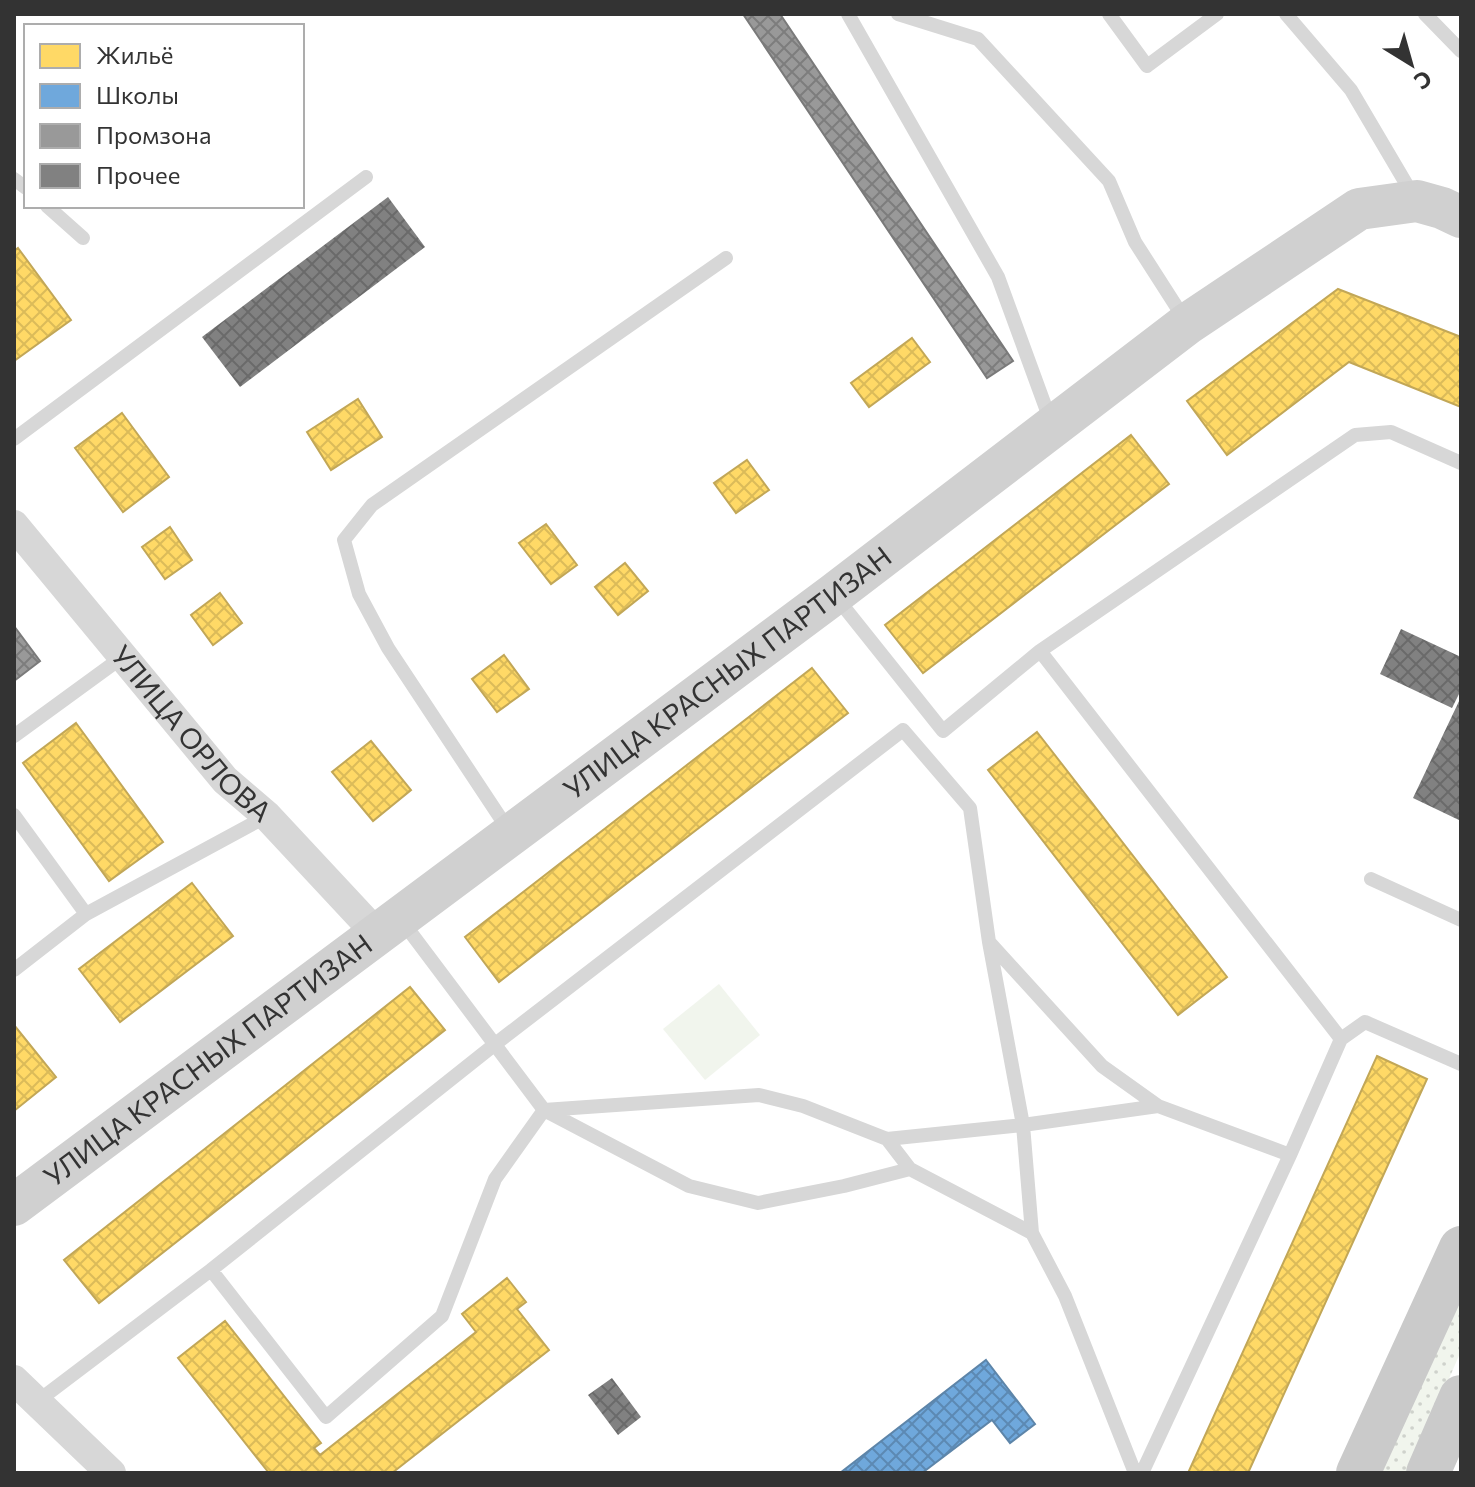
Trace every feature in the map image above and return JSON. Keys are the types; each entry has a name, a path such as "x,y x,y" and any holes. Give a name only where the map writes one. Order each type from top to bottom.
{"main road":[{"name":"УЛИЦА КРАСНЫХ ПАРТИЗАН","path":"14,1205 834,594 1187,324 1359,209 1417,201 1461,217"},
{"path":"1358,1473 1461,1248"},
{"path":"1428,1473 1461,1397"}],"street":[{"name":"УЛИЦА ОРЛОВА","path":"18,537 225,780 388,926"},
{"path":"14,1380 111,1473"}],"lane":[{"path":"848,14 998,277 1052,426"},
{"path":"898,14 978,39 1109,181 1135,242 1187,324"},
{"path":"1109,14 1147,66 1217,14"},
{"path":"1286,14 1351,90 1417,201"},
{"path":"1425,14 1461,51"},
{"path":"14,439 366,177"},
{"path":"49,208 83,238"},
{"path":"511,835 388,648 359,594 344,540 372,505 726,258"},
{"path":"834,594 943,731 1040,651 1355,435 1391,432 1461,463"},
{"path":"1040,651 1341,1039"},
{"path":"14,736 121,658"},
{"path":"38,1401 211,1270 494,1045 903,730 970,808 989,942 1023,1125 1032,1233 1065,1296 1135,1473"},
{"path":"14,815 86,914"},
{"path":"14,970 86,914 267,816"},
{"path":"1371,879 1461,920"},
{"path":"388,926 494,1045 544,1110 689,1186 758,1203 910,1169"},
{"path":"989,942 1102,1066 1158,1106 1290,1155"},
{"path":"1142,1473 1341,1039 1365,1022 1461,1064"},
{"path":"544,1110 759,1095 803,1106 887,1139 1023,1125 1158,1106"},
{"path":"211,1270 326,1417 442,1316 495,1179 544,1110"},
{"path":"887,1139 910,1169 1032,1233"}],"shaded area":[{"path":"719,984 760,1035 705,1080 663,1029"},
{"path":"1461,1284 1461,1351 1408,1473 1375,1473"}],"building: Жильё":[{"path":"18,248 71,320 14,361 14,251"},
{"path":"1338,289 1461,337 1461,407 1349,362 1227,455 1187,401"},
{"path":"912,338 930,362 869,407 851,383"},
{"path":"358,399 382,437 331,470 307,432"},
{"path":"122,413 169,477 123,512 75,448"},
{"path":"1131,435 1169,484 923,673 885,625"},
{"path":"747,460 769,490 736,513 714,483"},
{"path":"546,524 577,565 551,584 519,543"},
{"path":"170,527 192,560 165,579 142,547"},
{"path":"625,563 648,591 618,615 595,587"},
{"path":"220,593 242,623 213,645 191,615"},
{"path":"504,655 529,689 497,712 472,679"},
{"path":"812,668 848,713 499,982 465,937"},
{"path":"76,723 163,842 109,881 23,763"},
{"path":"1037,732 1227,977 1178,1015 988,770"},
{"path":"371,741 411,790 373,821 332,772"},
{"path":"192,883 233,936 120,1022 79,969"},
{"path":"410,987 445,1030 99,1303 64,1260"},
{"path":"14,1025 56,1077 14,1111"},
{"path":"1377,1056 1427,1079 1248,1473 1188,1473"},
{"path":"507,1278 526,1302 517,1309 549,1350 392,1473 269,1473 178,1358 225,1321 321,1443 314,1448 320,1455 476,1332 462,1314"}],"building: Школы":[{"path":"986,1360 1035,1424 1010,1443 992,1420 922,1473 840,1473"}],"building: Промзона":[{"path":"743,14 780,14 1013,361 987,378"},
{"path":"14,626 40,661 14,681"}],"building: Прочее":[{"path":"388,197 425,247 240,387 202,337"},
{"path":"1401,629 1461,657 1461,690 1452,708 1380,674"},
{"path":"1461,697 1461,821 1413,798"},
{"path":"612,1378 641,1417 618,1435 588,1395"}]}
